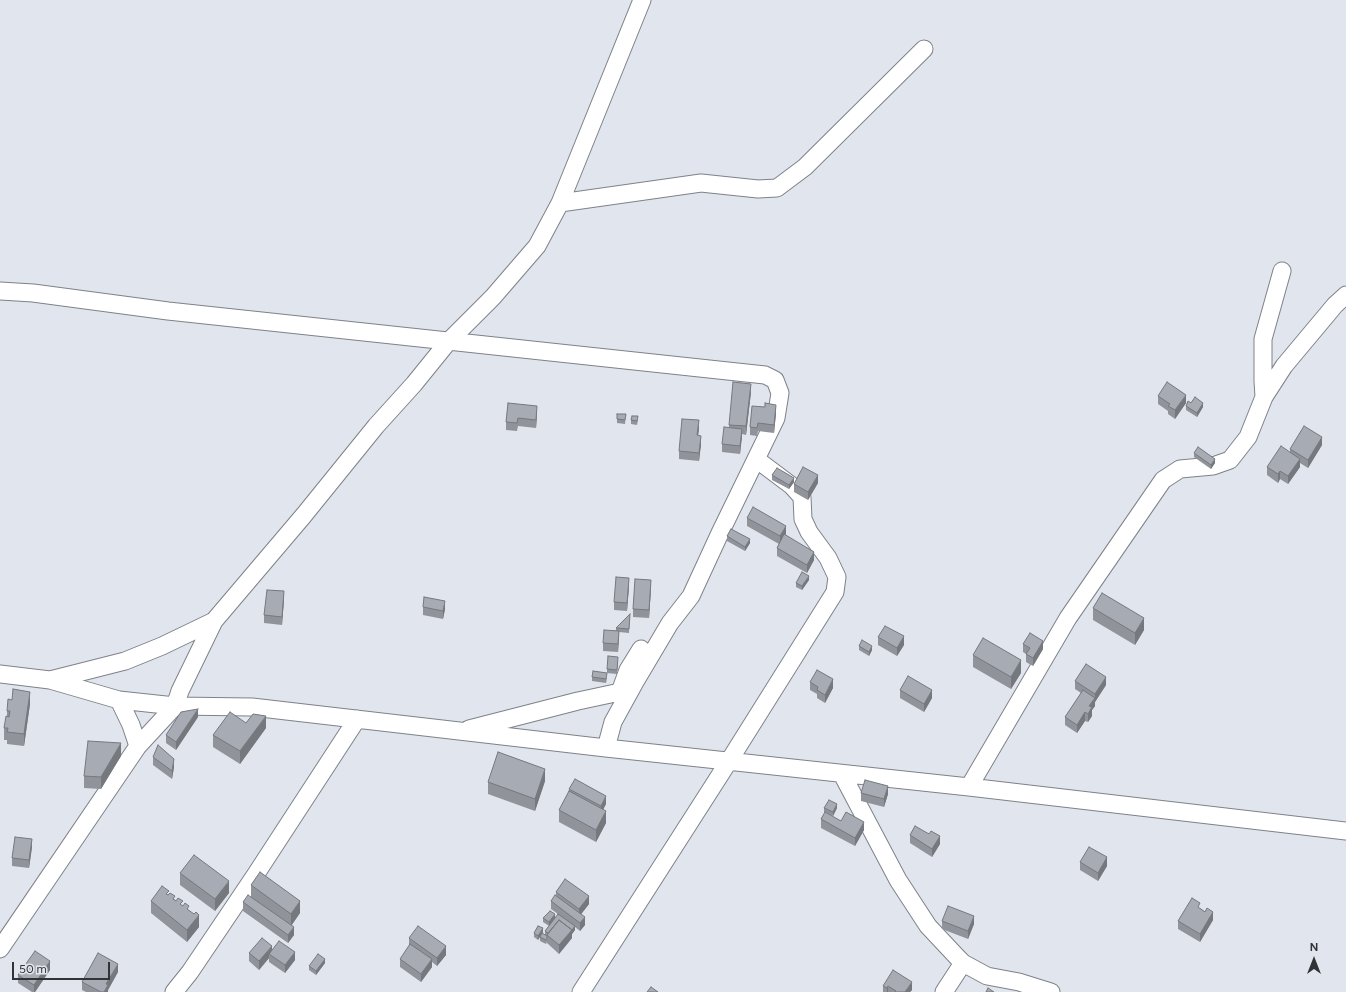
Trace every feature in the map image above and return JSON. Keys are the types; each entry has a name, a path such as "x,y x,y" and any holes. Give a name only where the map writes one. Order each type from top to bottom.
{"street":[{"path":"0,949 7,929 138,746 175,706 180,691 214,621 448,342 493,297 537,246 560,203 642,0"},
{"path":"560,203 701,183 758,189 776,188 805,167 924,49"},
{"path":"1264,397 1263,339 1282,271"},
{"path":"0,291 448,342 765,375 775,380 780,393 776,418 720,532 691,596 666,630 635,682 613,722 606,748"},
{"path":"969,787 1068,618 1163,480 1180,469 1213,466 1230,460 1248,437 1264,397 1284,366 1335,305 1346,295"},
{"path":"581,992 835,592 837,577 828,558 809,532 803,519 802,497 792,486 756,459"},
{"path":"50,680 125,661 162,646 214,621"},
{"path":"460,731 578,701 620,692 628,670 652,633 666,630"},
{"path":"0,674 50,680 119,700 175,706 252,707 606,748 969,787 1346,831"},
{"path":"119,700 131,725 138,746"},
{"path":"174,992 190,972 230,914 357,720"},
{"path":"842,774 898,880 928,926 964,963 987,976 1019,982 1051,992"},
{"path":"944,992 964,963"}],"building":[{"path":"733,382 751,384 746,426 729,425"},
{"path":"1167,382 1186,395 1175,410 1168,406 1170,404 1158,396"},
{"path":"1195,397 1203,403 1197,413 1186,406 1188,401 1191,403"},
{"path":"508,403 537,406 536,420 518,418 517,423 506,422"},
{"path":"765,403 776,405 774,425 758,423 757,428 750,427 752,406 765,407"},
{"path":"617,414 626,414 625,420 617,419"},
{"path":"632,416 638,416 637,421 631,420"},
{"path":"682,419 699,420 697,435 701,436 699,453 679,451"},
{"path":"1304,426 1322,437 1308,460 1290,449"},
{"path":"724,427 742,429 740,446 722,444"},
{"path":"1281,446 1300,459 1288,476 1280,471 1278,474 1267,467"},
{"path":"1198,447 1215,459 1211,465 1194,453"},
{"path":"803,467 818,475 808,492 794,484"},
{"path":"777,468 794,478 789,485 772,475"},
{"path":"753,507 786,526 780,536 747,518"},
{"path":"731,529 750,539 745,547 727,536"},
{"path":"784,534 814,552 807,565 777,548"},
{"path":"802,572 809,576 802,586 796,583"},
{"path":"616,577 629,578 627,603 614,602"},
{"path":"635,579 651,580 649,610 633,609"},
{"path":"267,590 284,591 282,617 264,615"},
{"path":"1102,593 1144,618 1135,633 1093,608"},
{"path":"424,597 445,601 443,611 423,607"},
{"path":"630,614 629,629 616,628"},
{"path":"885,626 904,636 897,648 878,637"},
{"path":"604,630 619,631 618,644 603,643"},
{"path":"1030,633 1043,641 1033,658 1026,654 1030,648 1023,644"},
{"path":"983,638 1021,660 1011,677 973,655"},
{"path":"862,640 872,646 869,652 859,646"},
{"path":"608,656 618,657 617,670 607,669"},
{"path":"1086,664 1106,677 1095,694 1075,681"},
{"path":"817,670 833,679 825,695 817,690 818,687 810,682"},
{"path":"593,671 607,673 606,679 592,677"},
{"path":"908,676 932,690 924,704 900,690"},
{"path":"13,689 30,692 24,734 7,732 8,728 4,728 6,716 9,717 10,711 7,711 8,699 12,700"},
{"path":"1083,690 1095,698 1089,706 1092,707 1088,714 1085,712 1077,725 1065,717"},
{"path":"198,709 176,742 166,735 181,712"},
{"path":"230,712 246,723 253,714 266,716 240,751 213,735"},
{"path":"88,741 121,743 101,777 84,776"},
{"path":"158,745 174,759 172,771 153,757"},
{"path":"498,752 545,769 535,799 488,782"},
{"path":"575,779 606,796 601,806 569,789"},
{"path":"865,780 888,786 884,799 861,793"},
{"path":"569,791 606,811 596,830 559,810"},
{"path":"829,800 837,804 833,812 824,808"},
{"path":"825,812 841,821 846,812 864,822 855,838 821,819"},
{"path":"915,826 929,834 931,831 940,836 932,849 910,835"},
{"path":"15,837 32,839 29,860 12,858"},
{"path":"1089,847 1107,857 1098,873 1080,862"},
{"path":"194,855 229,881 215,899 180,873"},
{"path":"260,872 300,901 291,914 251,885"},
{"path":"565,879 589,896 579,909 556,892"},
{"path":"162,886 169,891 166,894 168,895 170,893 175,896 173,899 176,901 178,898 183,901 180,904 183,906 185,903 189,906 187,909 194,914 196,912 199,915 187,930 151,901"},
{"path":"248,895 294,927 288,935 243,902"},
{"path":"555,895 585,917 580,923 551,901"},
{"path":"1192,898 1200,903 1198,907 1205,912 1207,908 1213,912 1200,934 1178,921"},
{"path":"948,906 974,916 968,931 942,921"},
{"path":"550,911 555,914 549,922 543,918"},
{"path":"558,914 575,926 572,930 559,920 548,933 545,931"},
{"path":"559,920 572,930 559,945 547,935"},
{"path":"418,926 446,946 437,958 409,938"},
{"path":"538,926 543,928 538,936 534,933"},
{"path":"542,933 547,936 546,940 540,937"},
{"path":"262,938 272,946 259,961 249,953"},
{"path":"279,941 295,952 285,965 269,954"},
{"path":"410,944 432,959 421,974 400,959"},
{"path":"35,951 50,961 34,985 18,975"},
{"path":"98,953 118,964 106,984 108,985 104,992 101,992 82,982"},
{"path":"318,954 325,959 316,971 309,966"},
{"path":"893,970 912,982 905,992 895,992 896,991 888,986 887,988 883,986"},
{"path":"651,987 658,992 647,992"},
{"path":"988,988 994,992 986,992"}]}
